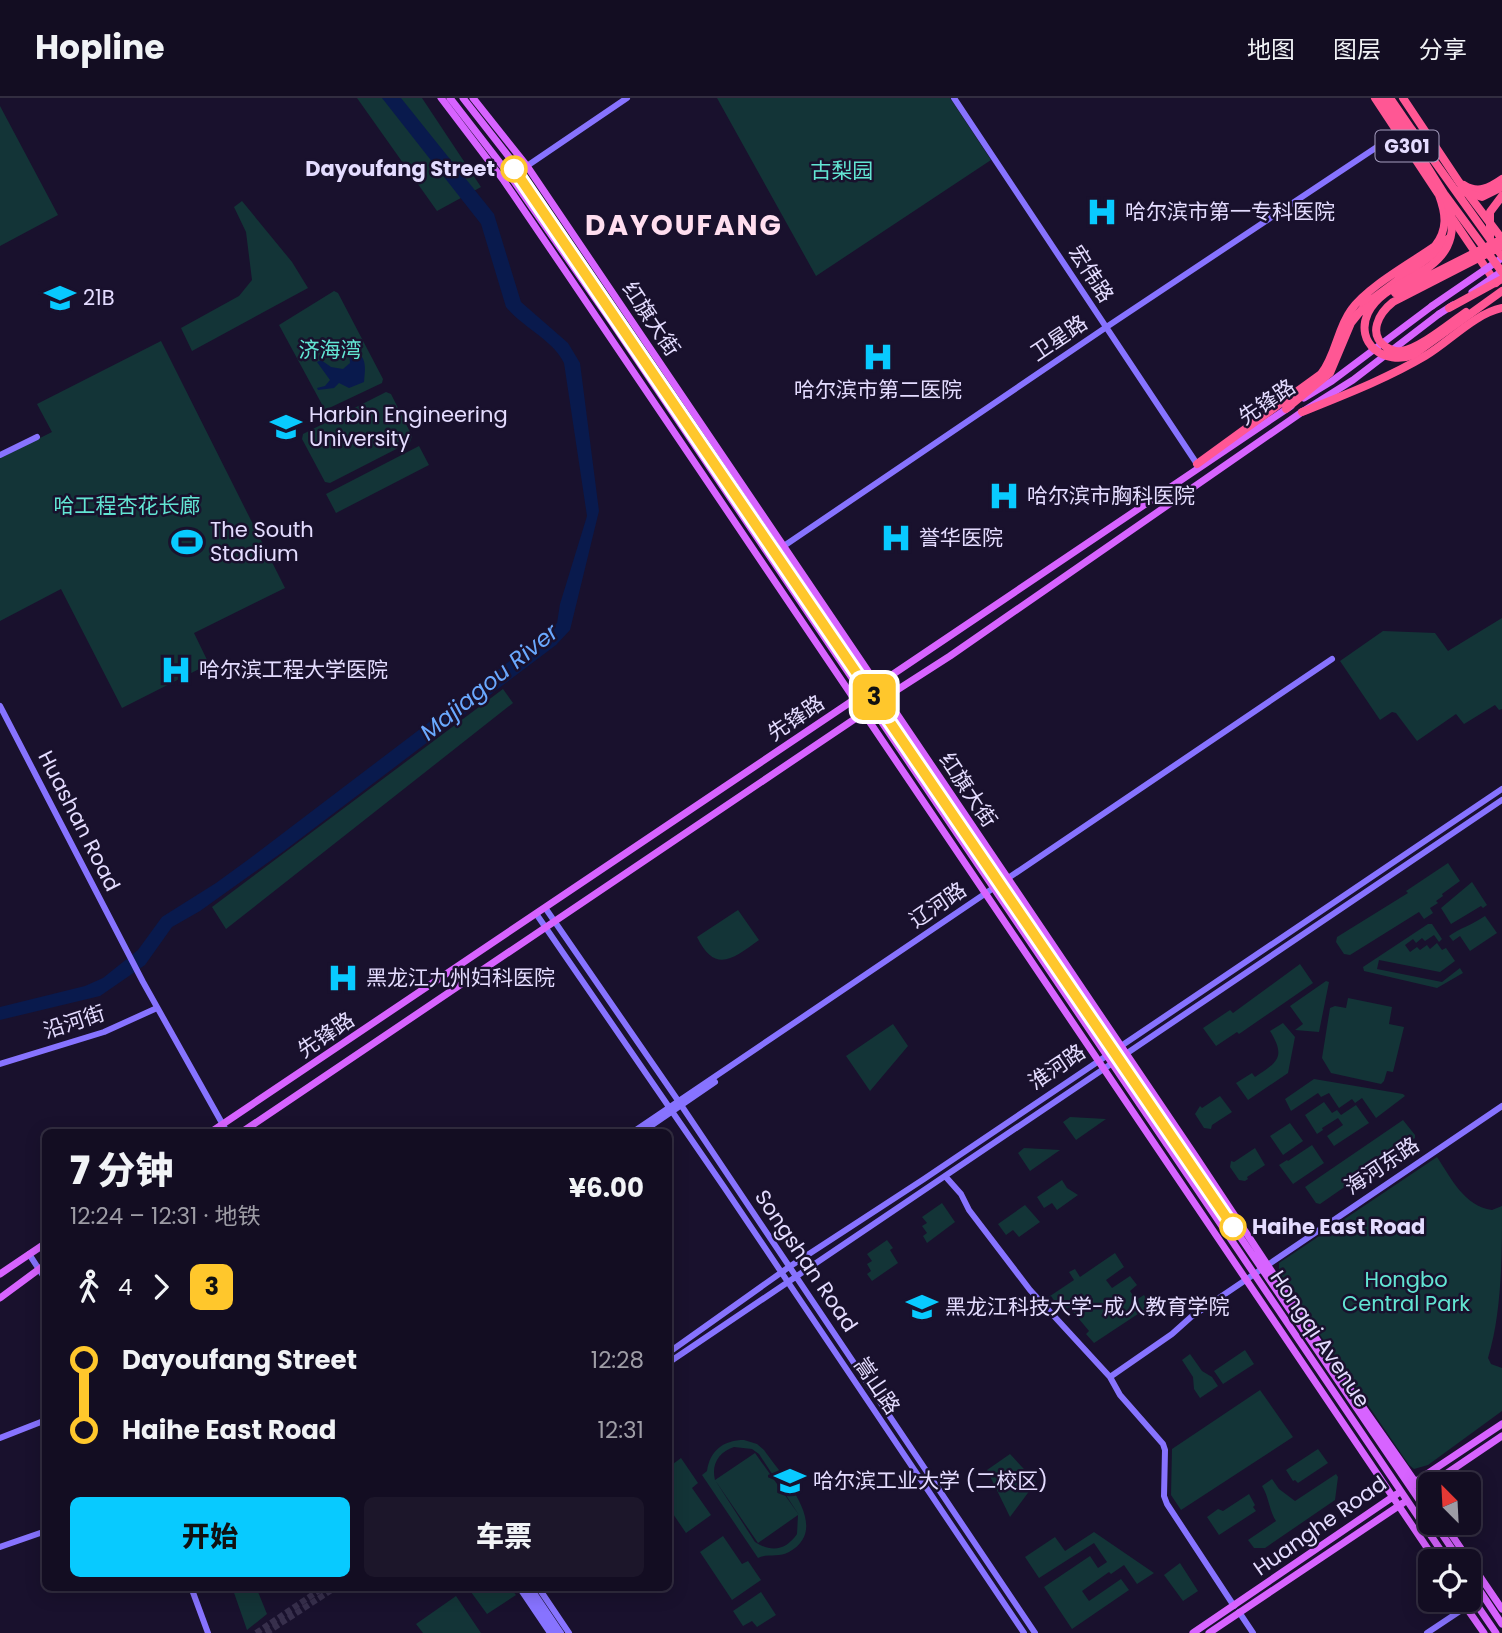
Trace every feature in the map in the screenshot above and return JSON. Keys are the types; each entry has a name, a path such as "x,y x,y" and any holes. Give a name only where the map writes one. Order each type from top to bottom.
{"highway":[{"name":"G301","path":"1375,98 1406,132 1442,195"},
{"path":"1375,98 1413,153 1427,168"},
{"path":"1382,98 1427,168 1442,195 1460,233 1502,291 1413,355 1396,359 1382,355 1371,346 1365,330 1366,321 1372,307 1444,252 1451,237 1452,222 1442,195"},
{"path":"1390,98 1406,132 1456,185 1502,257"},
{"name":"G301","path":"1400,98 1456,185 1502,239"},
{"path":"1400,98 1435,160"},
{"path":"1456,185 1481,190 1502,179"},
{"path":"1456,185 1476,197 1502,187"},
{"path":"1442,195 1502,272"},
{"path":"1198,466 1321,374 1331,358 1345,321 1358,302 1435,246 1441,238 1445,220 1442,195"},
{"path":"1490,241 1490,212 1502,196"},
{"path":"1286,409 1330,373 1357,314 1367,303 1432,255 1451,237"},
{"path":"1357,314 1502,239"},
{"path":"1502,246 1393,302 1383,310 1377,321 1377,334 1384,346 1394,351 1406,350 1480,303 1502,299"},
{"path":"1449,307 1502,279"},
{"path":"1303,412 1399,370 1426,355 1479,318 1502,308"}],"main road":[{"name":"红旗大街","path":"441,98 504,181 863,694"},
{"name":"Hongqi Avenue","path":"450,98 524,196 863,694 875,705 1002,886 1106,1055 1119,1059 1265,1267"},
{"name":"Hongqi Avenue","path":"463,98 523,168 775,552 863,694"},
{"name":"红旗大街","path":"473,98 877,685 875,705 987,896 1106,1055 1105,1069 1428,1549"},
{"path":"523,168 627,98"},
{"name":"宏伟路","path":"954,98 1198,466"},
{"name":"卫星路","path":"775,552 1105,328 1406,132"},
{"name":"先锋路","path":"225,1129 1198,466 1332,381 1502,257"},
{"path":"1449,307 1502,272"},
{"name":"先锋路","path":"246,1129 950,656 1353,380 1449,307"},
{"path":"0,455 37,437"},
{"name":"辽河路","path":"639,1129 680,1104 1333,660"},
{"name":"红旗大街","path":"875,705 1002,886 1121,1046 1119,1059"},
{"name":"Huashan Road","path":"0,706 127,952 223,1129"},
{"name":"淮河路","path":"672,1349 789,1267 866,1218 1502,789"},
{"name":"淮河路","path":"672,1361 1502,800"},
{"name":"Songshan Road","path":"546,909 1035,1633"},
{"name":"嵩山路","path":"537,915 1024,1633"},
{"name":"沿河街","path":"0,1063 104,1032 157,1008"},
{"name":"Hongqi Avenue","path":"1119,1059 1255,1274 1440,1549"},
{"name":"海河东路","path":"1110,1377 1172,1334 1191,1317 1502,1106"},
{"name":"辽河路","path":"646,1129 671,1110"},
{"path":"945,1176 1030,1290 1110,1377 1120,1395 1163,1444 1164,1496 1167,1504 1253,1633"},
{"path":"0,1274 42,1246"},
{"path":"29,1254 42,1266"},
{"path":"0,1292 42,1266"},
{"path":"0,1298 42,1266"},
{"path":"1265,1267 1418,1492"},
{"path":"0,1438 42,1422"},
{"name":"Huanghe Road","path":"1209,1633 1237,1609 1401,1491 1502,1424"},
{"name":"Huanghe Road","path":"1448,1472 1502,1436"},
{"name":"Huanghe Road","path":"1193,1633 1237,1609 1418,1492"},
{"path":"0,1547 42,1532"},
{"path":"1452,1535 1502,1609"},
{"path":"192,1591 208,1633"},
{"path":"524,1591 550,1633"},
{"path":"524,1591 555,1633"},
{"path":"533,1591 561,1633"},
{"path":"541,1591 569,1633"},
{"path":"1481,1592 1502,1623"},
{"path":"1481,1610 1496,1633"},
{"path":"1427,1633 1453,1612"},
{"path":"1470,1612 1484,1633"}],"green space":[{"path":"357,98 422,98 481,187 437,211"},
{"name":"古梨园","path":"717,98 950,98 991,160 816,276"},
{"path":"0,106 58,215 0,246"},
{"path":"242,201 292,262 308,288 192,351 181,328 239,296 252,280 246,232 234,207"},
{"name":"济海湾","path":"334,291 338,293 383,379 382,383 325,410 279,325"},
{"name":"哈工程杏花长廊","path":"161,341 285,588 194,633 209,664 122,708 61,589 0,621 0,458 52,432 37,404"},
{"path":"386,392 391,394 412,436 410,442 330,483 325,482 302,439 303,434"},
{"path":"419,446 429,465 336,513 326,494"},
{"path":"1502,618 1502,709 1499,710 1495,705 1464,724 1456,714 1417,741 1396,713 1392,712 1380,720 1340,661 1383,631 1435,633 1448,651"},
{"path":"503,689 513,703 226,929 212,907"},
{"path":"1448,863 1460,881 1442,894 1436,901 1438,903 1430,908 1433,913 1424,919 1419,912 1350,955 1344,954 1336,942 1337,937 1408,893 1406,891"},
{"path":"1472,882 1487,905 1451,924 1441,908"},
{"path":"738,910 759,940 725,960 711,956 697,937"},
{"path":"1485,916 1497,933 1470,951 1460,936 1453,941 1449,936 1457,931"},
{"path":"1428,924 1432,924 1442,939 1439,942 1434,935 1425,941 1422,938 1416,943 1413,939 1405,945 1410,952 1427,945 1430,949 1437,943 1442,950 1446,948 1455,961 1440,972 1379,960 1377,969 1442,982 1460,968 1463,973 1437,988 1364,971 1363,967"},
{"path":"1300,964 1313,983 1239,1034 1237,1032 1216,1046 1203,1028 1230,1010 1233,1013"},
{"path":"1326,981 1329,982 1319,1032 1295,1030 1303,1024 1290,1006"},
{"path":"1348,998 1392,1007 1389,1024 1404,1027 1393,1072 1387,1071 1381,1084 1331,1073 1322,1058 1330,1008 1346,1008"},
{"path":"1283,1023 1295,1037 1288,1073 1248,1100 1236,1083 1252,1073 1255,1077 1274,1063 1278,1047 1270,1031"},
{"path":"893,1024 908,1046 870,1091 846,1056"},
{"path":"1314,1079 1405,1096 1376,1118 1362,1098 1355,1103 1352,1099 1339,1108 1329,1093 1321,1097 1318,1093 1291,1111 1285,1099"},
{"path":"1220,1096 1232,1112 1212,1125 1211,1129 1204,1128 1195,1114 1200,1106 1202,1108"},
{"path":"1324,1102 1332,1113 1337,1110 1341,1115 1356,1105 1369,1123 1334,1146 1327,1136 1343,1125 1338,1118 1317,1134 1305,1115"},
{"path":"1070,1117 1106,1119 1076,1140 1063,1122"},
{"path":"1403,1120 1415,1138 1320,1204 1316,1203 1305,1187"},
{"path":"1290,1123 1303,1141 1283,1155 1270,1136"},
{"path":"1312,1145 1324,1163 1293,1184 1279,1165"},
{"path":"1024,1148 1060,1150 1030,1171 1018,1153"},
{"path":"1255,1148 1265,1165 1245,1181 1239,1180 1230,1167 1231,1161 1234,1162"},
{"name":"Hongbo Central Park","path":"1437,1157 1466,1197 1492,1210 1502,1206 1499,1303 1488,1358 1491,1364 1502,1368 1502,1411 1428,1465 1414,1469 1279,1275 1279,1263"},
{"path":"1062,1180 1067,1188 1078,1195 1057,1210 1052,1203 1044,1208 1037,1197"},
{"path":"942,1203 955,1222 927,1243 923,1236 927,1233 922,1226 927,1223 922,1217"},
{"path":"1025,1205 1040,1222 1019,1237 1013,1230 1006,1235 998,1224"},
{"path":"887,1240 898,1263 872,1281 867,1274 871,1271 867,1264 872,1261 867,1254"},
{"path":"1115,1253 1124,1267 1106,1280 1112,1288 1130,1276 1137,1285 1130,1291 1136,1300 1144,1295 1150,1306 1094,1343 1086,1334 1089,1331 1069,1307 1062,1312 1051,1296 1047,1298 1074,1280 1069,1272 1075,1269 1080,1277"},
{"path":"1245,1350 1254,1364 1223,1384 1214,1371"},
{"path":"1190,1354 1202,1371 1212,1377 1218,1386 1200,1398 1194,1389 1193,1377 1182,1360"},
{"path":"1260,1390 1293,1437 1181,1510 1171,1495 1172,1449"},
{"path":"744,1440 757,1444 764,1450 791,1487 805,1516 806,1529 801,1542 785,1554 758,1558 702,1475 719,1448 730,1442","holes":["734,1447 752,1449 759,1454 799,1515 755,1453 715,1480 715,1464 724,1452","715,1480 758,1543 798,1515 797,1534 788,1544 773,1549 767,1548 755,1542"]},
{"path":"1318,1449 1328,1463 1298,1483 1293,1481 1286,1470"},
{"path":"1010,1454 1036,1482 1010,1517 987,1470"},
{"path":"681,1458 698,1483 692,1488 711,1515 686,1533 672,1512 672,1465"},
{"path":"1336,1474 1338,1477 1335,1500 1265,1548 1254,1548 1248,1540 1276,1521 1262,1486 1272,1479 1279,1489 1295,1501"},
{"path":"1249,1494 1256,1511 1219,1535 1207,1517 1218,1509 1223,1511"},
{"path":"1094,1532 1154,1573 1137,1584 1124,1565 1111,1574 1109,1572 1082,1591 1089,1601 1121,1579 1129,1590 1072,1629 1044,1587 1090,1556 1098,1568 1107,1562 1094,1543 1039,1578 1025,1557 1055,1537 1065,1551"},
{"path":"723,1536 742,1564 748,1561 761,1580 732,1600 700,1552"},
{"path":"1180,1563 1198,1591 1183,1601 1164,1575"},
{"path":"233,1591 258,1591 267,1614 247,1630"},
{"path":"513,1591 516,1595 487,1614 471,1592"},
{"path":"761,1592 776,1615 757,1627 752,1621 743,1626 733,1611"},
{"path":"456,1596 481,1633 423,1633 416,1624"}],"water":[{"name":"Majiagou River","path":"382,98 401,98 494,214 521,302 568,343 580,363 599,511 570,630 556,645 284,851 200,911 172,927 145,965 100,996 0,1020 0,1007 85,986 103,978 138,950 162,917 249,859 557,623 560,604 587,516 564,363 545,340 506,307 481,224"},
{"path":"353,350 363,359 364,382 349,388 339,383 334,388 318,390 317,388 325,386 330,380 317,362 321,360 331,367 343,369 350,363 349,351"}],"tunnel":[{"path":"256,1633 318,1591"},
{"path":"266,1633 330,1591"}],"metro line":[{"name":"3","path":"514,169 1233,1227"}],"place":[{"name":"Dayoufang Street","path":"514,169"},
{"name":"哈尔滨市第一专科医院","path":"1102,212"},
{"name":"21B","path":"60,298"},
{"name":"哈尔滨市第二医院","path":"878,357"},
{"name":"Harbin Engineering University","path":"286,427"},
{"name":"哈尔滨市胸科医院","path":"1004,496"},
{"name":"誉华医院","path":"896,538"},
{"name":"The South Stadium","path":"187,542"},
{"name":"哈尔滨工程大学医院","path":"176,670"},
{"name":"黑龙江九州妇科医院","path":"343,978"},
{"name":"Haihe East Road","path":"1233,1227"},
{"name":"黑龙江科技大学-成人教育学院","path":"922,1307"},
{"name":"哈尔滨工业大学 (二校区)","path":"790,1481"}],"district":[{"name":"DAYOUFANG","path":"684,225"}]}
